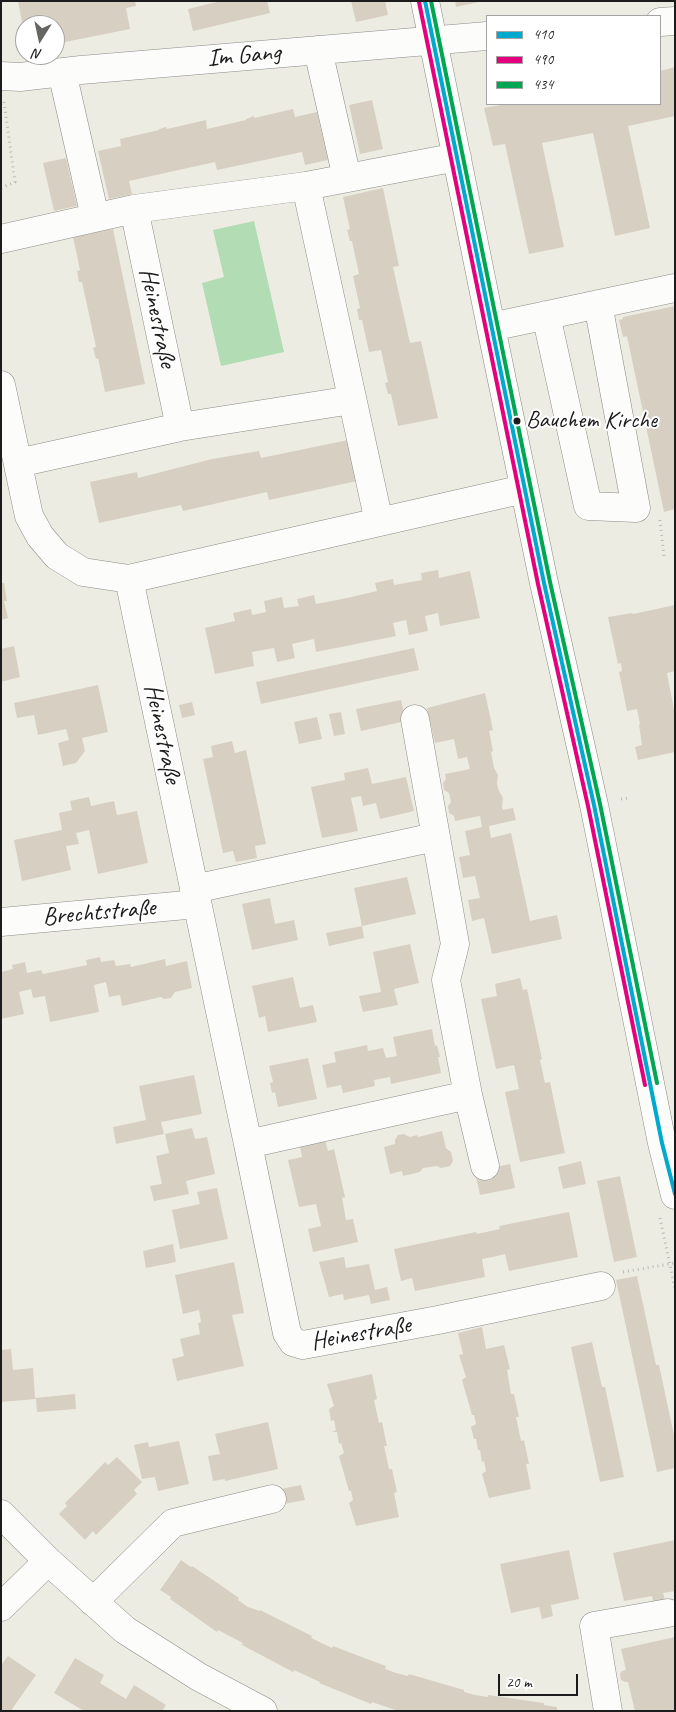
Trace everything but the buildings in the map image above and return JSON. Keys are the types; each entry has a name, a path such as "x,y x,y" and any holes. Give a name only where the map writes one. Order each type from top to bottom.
{"street":[{"path":"425,1 524,489 594,805 663,1082 662,1143 675,1195"},
{"path":"661,22 675,21"},
{"name":"Im Gang","path":"2,88 20,77 62,72 486,36"},
{"path":"318,50 347,178"},
{"path":"62,72 95,217"},
{"path":"1,239 134,209 306,186 457,157"},
{"path":"306,186 379,522"},
{"name":"Heinestraße","path":"134,209 180,427"},
{"path":"490,327 675,288"},
{"path":"546,315 588,506 636,508 598,304"},
{"path":"1,385 29,516 40,536 57,556 82,572 129,579 524,489"},
{"path":"18,463 180,427 352,400"},
{"name":"Heinestraße","path":"129,579 287,1333 293,1342 303,1346 438,1320 608,1280"},
{"path":"415,719 455,944 446,980 468,1095 485,1166"},
{"path":"196,896 435,837"},
{"name":"Brechtstraße","path":"1,922 196,896"},
{"path":"248,1144 468,1095"},
{"path":"93,1602 173,1523 272,1499"},
{"path":"1,1514 48,1561 125,1630 199,1677 263,1711"},
{"path":"1,1607 48,1561"},
{"path":"608,1711 594,1626 668,1613"}],"path":[{"path":"1,188 15,182 2,88"},
{"path":"608,1280 675,1263"}],"green space":[{"path":"254,221 284,352 221,366 202,283 224,277 213,230"}],"transit line":[{"name":"410","path":"425,1 544,583 594,805 662,1143 675,1194"},
{"name":"434","path":"431,1 550,582 600,804 657,1083"},
{"name":"490","path":"419,2 538,584 588,806 645,1085"}],"place":[{"name":"Bauchem Kirche","path":"517,421"}]}
